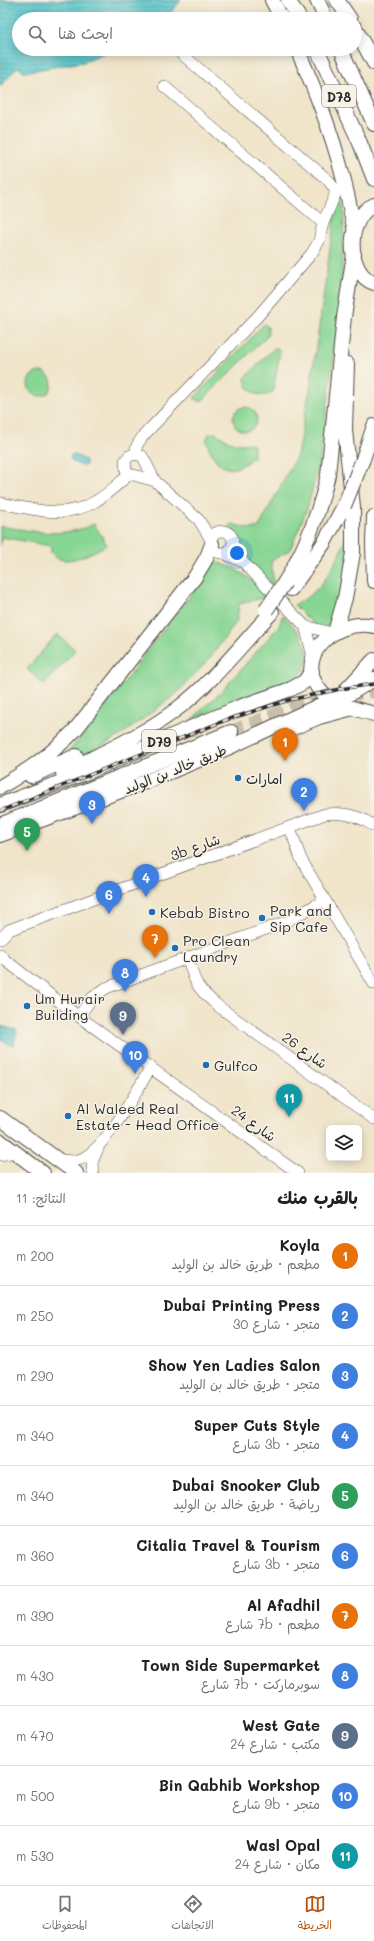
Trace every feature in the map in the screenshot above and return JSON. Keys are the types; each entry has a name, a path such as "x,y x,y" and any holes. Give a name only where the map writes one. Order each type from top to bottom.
{"main road":[{"path":"272,0 278,12"},
{"path":"288,0 296,12"},
{"path":"316,0 322,12"},
{"path":"337,0 345,12"},
{"path":"362,41 374,63"},
{"path":"288,585 309,536 323,497 328,475 344,317 354,254 354,227 342,174 315,90 300,56"},
{"name":"D78","path":"320,56 360,143 374,179"},
{"name":"D78","path":"344,56 374,124"},
{"path":"354,227 362,213 374,205"},
{"path":"354,254 360,272 365,278 374,283"},
{"path":"333,632 350,576 354,530 345,430 350,334 349,325 344,317"},
{"path":"0,805 145,731 192,697 247,638 288,585 324,543 344,506 363,459 374,426"},
{"path":"374,517 372,542 374,581"},
{"path":"0,788 35,766 75,730 195,577 207,557 212,542"},
{"name":"D79","path":"0,805 90,771 226,712 292,689 304,682 322,642 333,632 356,625 374,626"},
{"path":"333,700 361,676 374,660"},
{"path":"313,664 317,685 333,700 374,714"},
{"path":"232,746 333,700 346,696 374,679"},
{"name":"طريق خالد بن الوليد","path":"0,835 132,788 232,746 247,745 320,717 374,705"},
{"path":"0,788 133,731 145,731"},
{"path":"0,825 231,732"},
{"path":"0,1118 76,1173"},
{"path":"40,1134 53,1157"},
{"path":"0,1141 15,1152 32,1169 43,1173"}],"street":[{"path":"135,454 139,440 258,316 312,253 319,241 323,223 336,195 335,190 329,181 184,56"},
{"path":"164,86 323,223"},
{"path":"155,481 130,474 125,467 125,461 129,456 135,454 142,456 155,481 199,520 212,542 214,549 243,562"},
{"path":"0,503 55,513 72,511 96,502 130,474"},
{"path":"199,520 203,520 231,535 243,562 305,626 313,664"},
{"path":"212,542 216,533 224,531"},
{"path":"223,553 230,550 233,542"},
{"path":"305,626 333,632"},
{"name":"3b شارع","path":"0,938 9,930 286,830 325,814 334,813 352,815 374,826"},
{"path":"286,830 301,859 374,984"},
{"path":"77,1014 95,995 110,986 285,922 327,904"},
{"name":"شارع 24","path":"0,954 5,960 77,1014 298,1173"},
{"name":"شارع 26","path":"184,959 197,986 218,1006 374,1119"},
{"path":"93,1173 92,1163 100,1144 154,1069"},
{"path":"53,1157 78,1160 100,1144"},
{"path":"0,1155 15,1152"}],"green space":[{"path":"338,193 341,194 344,214 341,303 320,461 307,509 290,550 271,561 274,587 253,567 244,555 240,538 229,526 231,524 251,529 259,527 297,455 310,389"},
{"path":"264,324 268,327 268,335 202,401 198,401 194,398"},
{"path":"274,348 277,348 280,351 273,392 259,395 251,391 245,378"},
{"path":"40,372 49,375 52,384 49,393 40,396 31,393 28,384 31,375"},
{"path":"245,407 254,410 257,419 254,428 245,431 236,428 233,419 236,410"},
{"path":"216,433 232,442 240,444 250,443 254,445 253,457 237,468 230,469 224,467 218,463 214,457 206,440 209,434"},
{"path":"94,524 107,545 71,560 57,558 51,553 51,546 2,537 0,546 0,526 36,532 60,533 83,529"},
{"path":"350,526 349,573 330,630 316,627 294,605 305,599 323,582 336,561"},
{"path":"215,562 237,570 268,594 266,597 239,604 237,621 210,658 176,694 120,736 73,760 60,760 83,735"},
{"path":"283,615 302,638 307,652 305,667 298,678 291,683 276,689 236,699 189,722 222,691 279,626"},
{"path":"57,634 75,650 44,685 27,669"}],"water":[{"path":"0,0 181,0 172,12 12,12 12,56 97,56 83,62 25,72 17,67 0,87"},
{"path":"72,454 86,460 86,465 82,466 73,462 70,457"},
{"path":"0,1026 17,1030 14,1045 8,1044 0,1038"}],"tunnel":[{"path":"347,695 374,691"},
{"path":"231,732 298,706 326,698"}],"railway":[{"path":"0,811 226,720 289,700 340,689 374,684"}],"place":[{"name":"Koyla","path":"285,761"},
{"name":"امارات","path":"238,778"},
{"name":"Dubai Printing Press","path":"304,811"},
{"name":"Show Yen Ladies Salon","path":"92,824"},
{"name":"Dubai Snooker Club","path":"27,851"},
{"name":"Super Cuts Style","path":"146,897"},
{"name":"Kebab Bistro","path":"152,912"},
{"name":"Citalia Travel & Tourism","path":"109,914"},
{"name":"Park and Sip Cafe","path":"262,918"},
{"name":"Pro Clean Laundry","path":"175,948"},
{"name":"Al Afadhil","path":"155,958"},
{"name":"Town Side Supermarket","path":"125,992"},
{"name":"Um Hurair Building","path":"27,1006"},
{"name":"West Gate","path":"123,1035"},
{"name":"Gulfco","path":"206,1065"},
{"name":"Bin Qabhib Workshop","path":"135,1074"},
{"name":"Al Waleed Real Estate - Head Office","path":"68,1116"},
{"name":"Wasl Opal","path":"289,1117"}]}
